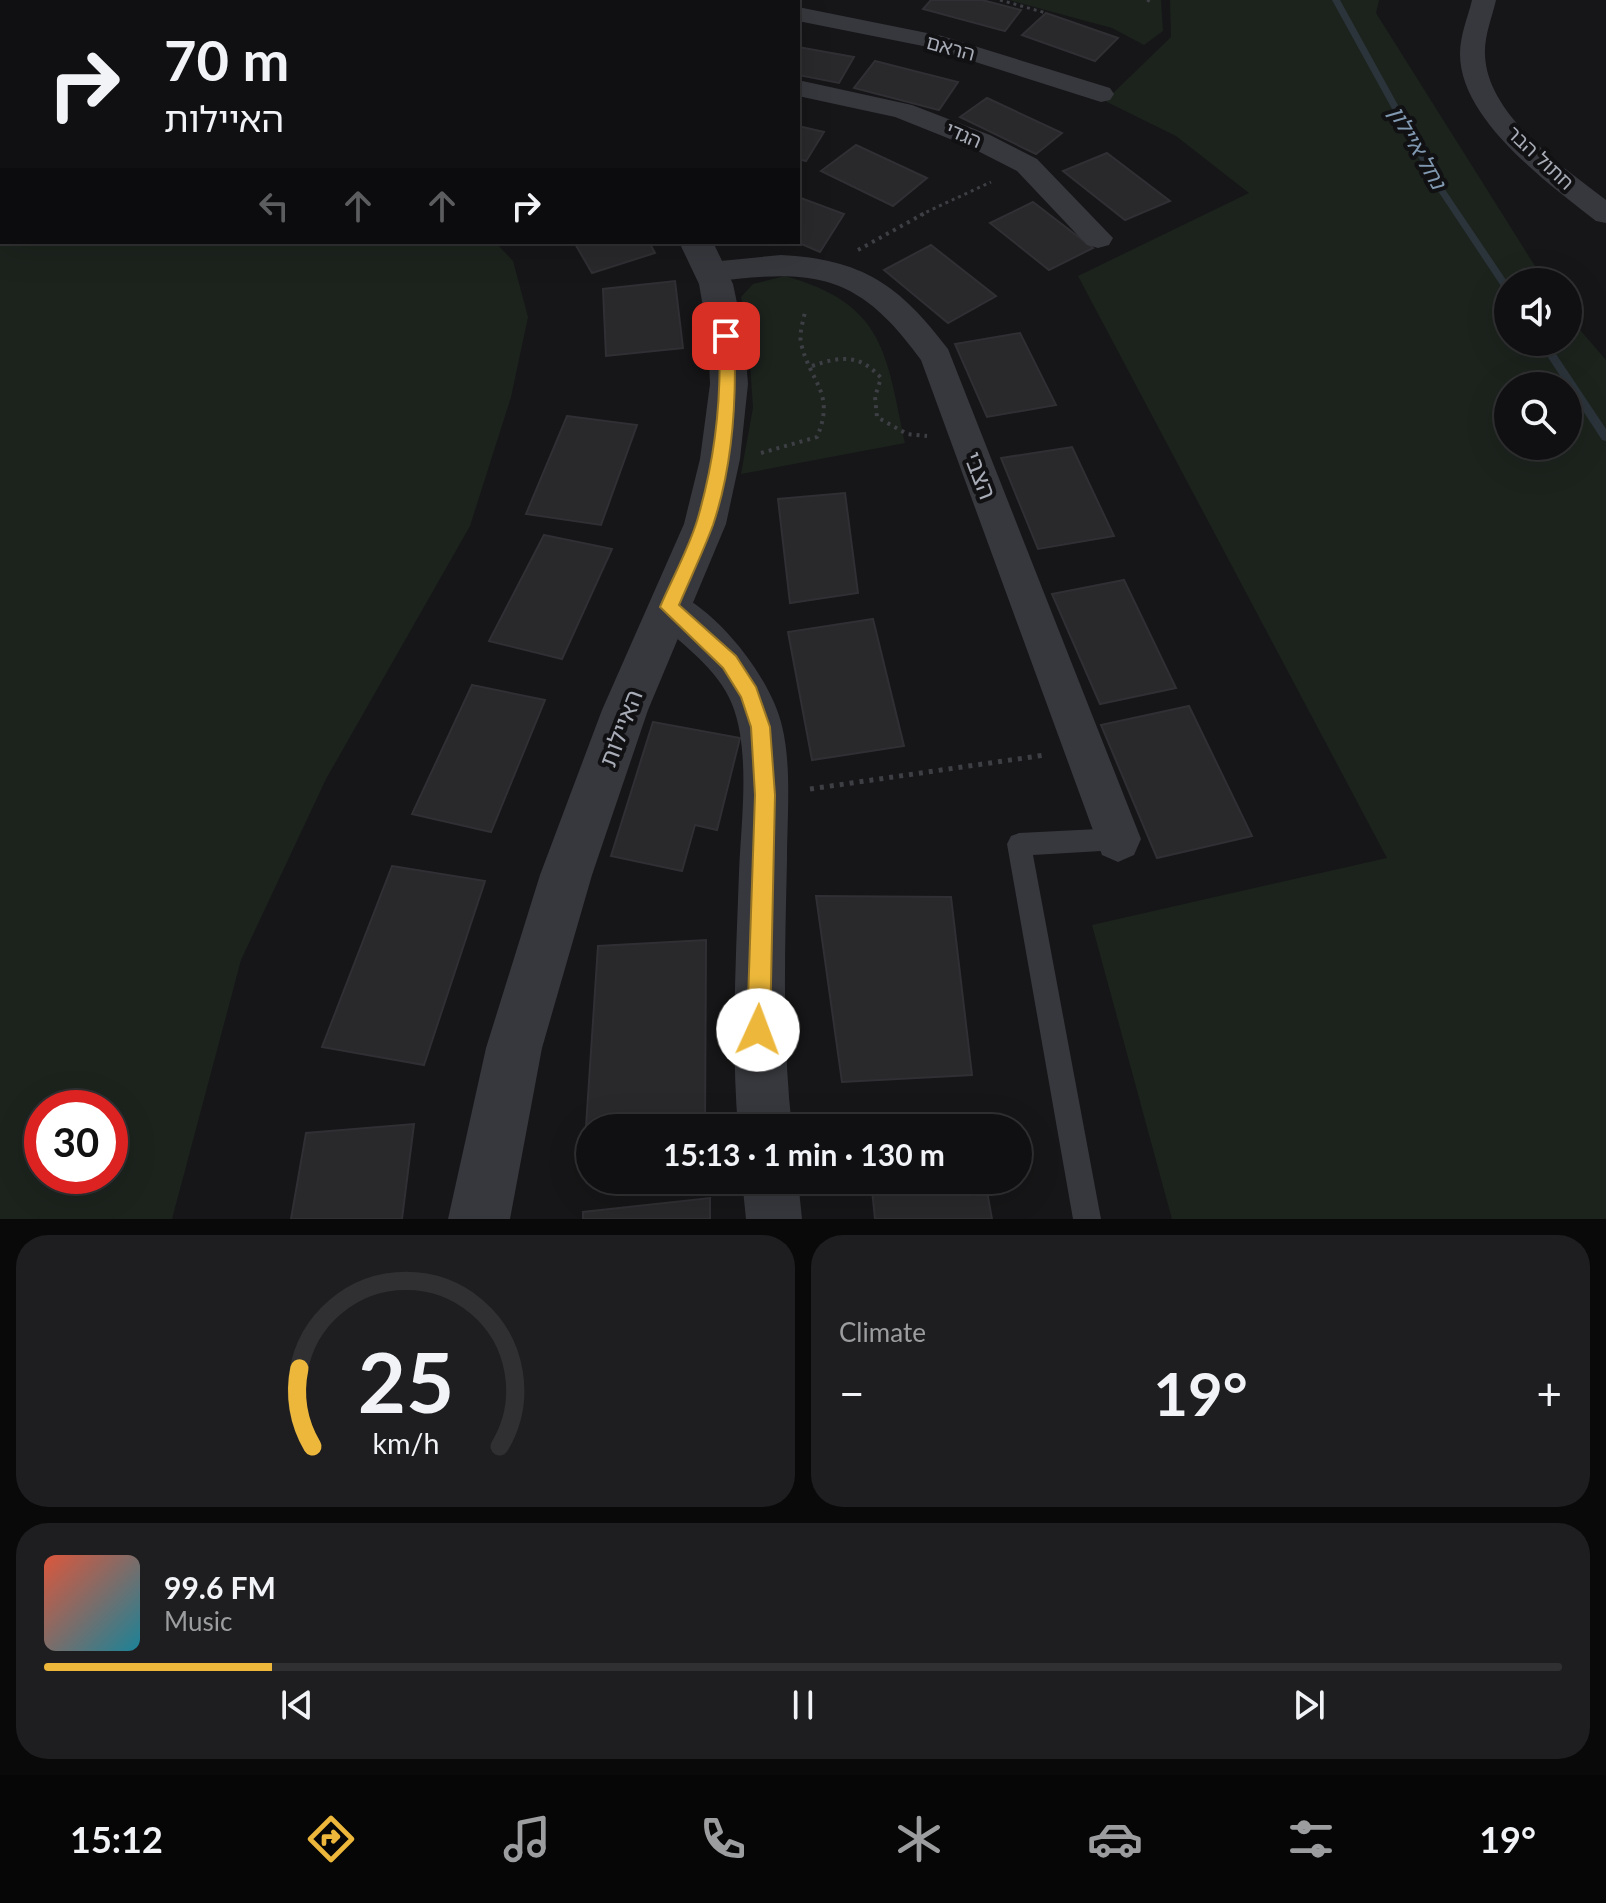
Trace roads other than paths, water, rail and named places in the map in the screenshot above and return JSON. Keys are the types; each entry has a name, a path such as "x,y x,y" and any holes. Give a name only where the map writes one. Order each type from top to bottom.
{"street":[{"name":"חתול הבר","path":"1484,0 1472,59 1480,86 1494,111 1550,170 1606,214"},
{"name":"הראם","path":"800,14 933,41 1101,94"},
{"name":"הגדי","path":"800,88 903,111 980,141 1027,165 1098,238"},
{"name":"הצבי","path":"703,257 752,266 826,268 853,276 886,299 918,329 936,357 1118,839"},
{"name":"האיילות","path":"479,1219 514,1048 566,875 625,710 705,524 720,459 729,384 727,348 716,284 703,257"},
{"path":"669,607 729,662 749,693 761,727 765,795 758,1059 764,1114"},
{"path":"771,1194 774,1219"}],"lane":[{"path":"1087,1219 1019,844 1118,839"}],"waterway":[{"name":"נחל איילון","path":"1336,0 1438,185 1494,269"},
{"name":"נחל איילון","path":"1552,356 1606,437"}]}
